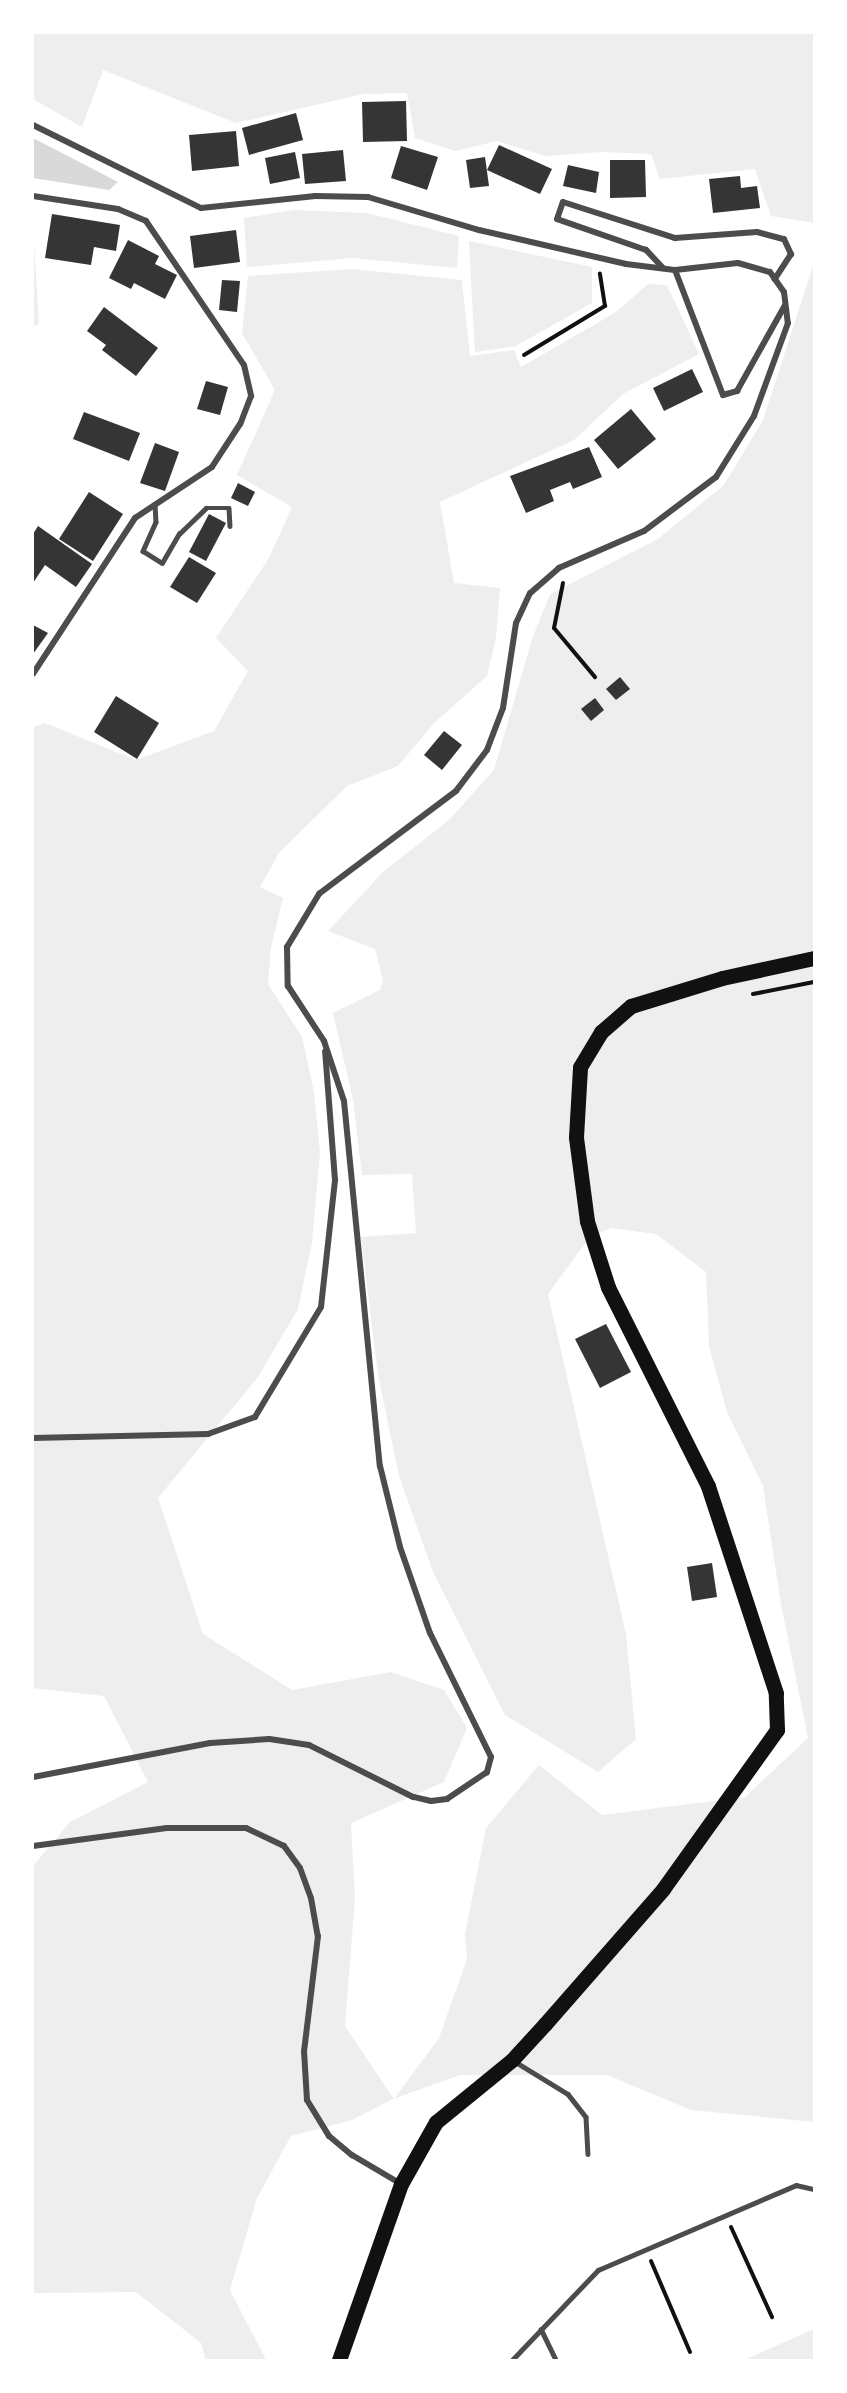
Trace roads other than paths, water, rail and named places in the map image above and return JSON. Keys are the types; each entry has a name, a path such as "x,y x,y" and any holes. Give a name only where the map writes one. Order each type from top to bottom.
{"main road":[{"path":"339,2360 402,2184 436,2122 512,2060 663,1889 777,1730 776,1693 708,1486 608,1287 587,1221 576,1137 580,1067 601,1032 631,1006 722,978 814,958"}],"street":[{"path":"33,125 201,208 315,196 368,197 479,230 598,258 675,270 738,263 770,272 776,279 784,292 788,323 754,416 716,477 644,531 567,565 530,593 516,623 503,708 487,750 456,790 319,894 287,947 288,986 324,1041 344,1101 380,1466 400,1547 430,1633 490,1757 487,1772 447,1799 431,1802 413,1797 309,1745 268,1739 200,1745 33,1777"},
{"path":"33,196 118,209 146,221 244,365 251,396 240,424 212,467 135,518 33,674"},
{"path":"664,269 646,250 557,219 563,202 675,238 757,232 784,239 791,254 776,279"},
{"path":"675,270 723,395 737,391 786,304"},
{"path":"33,1438 208,1434 255,1417 321,1307 335,1179 324,1041"},
{"path":"33,1846 167,1828 246,1828 284,1846 300,1868 311,1898 318,1936 304,2051 307,2100 329,2136 352,2155 402,2184"}],"lane":[{"path":"155,504 156,522 143,551 162,563 179,534 206,508 229,508 230,526"},
{"path":"512,2060 568,2094 586,2117 588,2154"},
{"path":"512,2360 598,2270 796,2185 814,2189"},
{"path":"541,2329 556,2360"}]}
